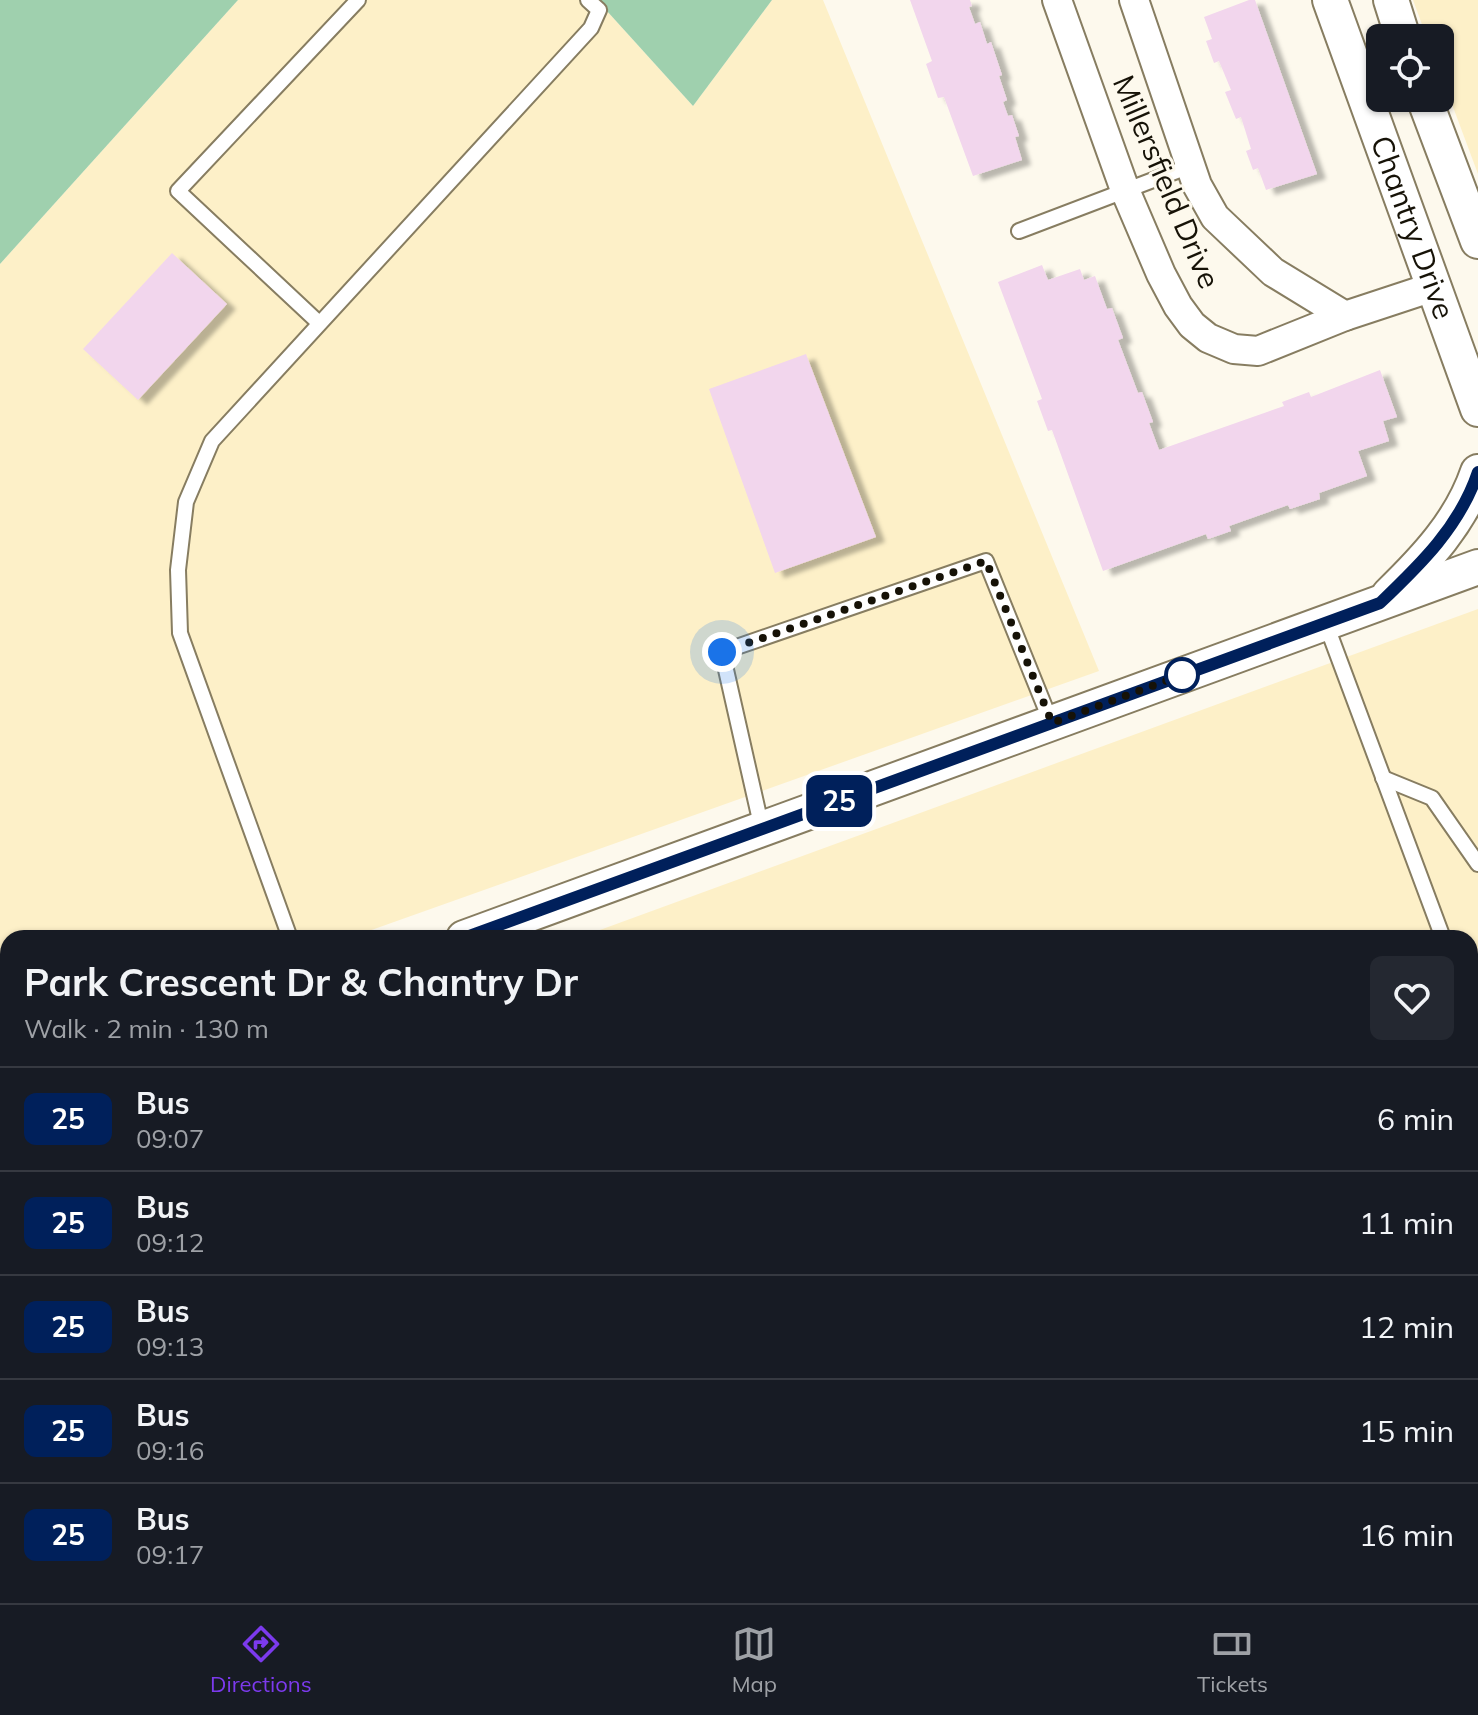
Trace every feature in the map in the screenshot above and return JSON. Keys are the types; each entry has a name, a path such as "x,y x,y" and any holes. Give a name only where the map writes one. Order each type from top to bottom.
{"street":[{"name":"Millersfield Drive","path":"1057,0 1125,190 1178,306 1192,325 1208,338 1234,349 1258,351 1345,316 1433,287"},
{"path":"1134,0 1197,185 1215,217 1273,272 1345,316"},
{"name":"Chantry Drive","path":"1330,0 1477,413"},
{"path":"1391,0 1399,24"},
{"name":"Chantry Drive","path":"1430,112 1476,228"},
{"path":"1380,603 1423,562 1457,519 1471,494 1478,472"},
{"path":"486,930 1478,567"}],"lane":[{"path":"319,323 178,191 358,0"},
{"path":"287,930 180,633 178,570 186,502 212,441 591,28 599,10 588,0"},
{"path":"1019,231 1190,166"},
{"path":"762,829 722,652 986,561 1052,723"},
{"path":"1326,623 1440,930"},
{"path":"1383,778 1432,798 1478,864"}],"shaded area":[{"path":"238,0 597,0 693,106 772,0 823,0 1099,671 371,930 0,930 0,264"},
{"path":"1413,0 1478,0 1478,174 1454,110 1454,24 1422,24"},
{"path":"1478,609 1478,930 600,930"}],"green space":[{"path":"0,0 238,0 0,264"},
{"path":"597,0 772,0 693,106"}],"building":[{"path":"910,0 970,0 972,6 969,7 975,24 980,22 987,44 991,42 1002,75 999,76 1007,100 1003,102 1008,116 1012,115 1019,136 1015,137 1022,160 973,176 944,97 938,98 926,64 932,61"},
{"path":"1255,0 1317,174 1266,190 1258,168 1253,170 1246,151 1251,149 1241,117 1236,119 1225,92 1231,90 1219,61 1214,63 1206,41 1212,39 1204,17"},
{"path":"172,253 227,304 138,400 83,349"},
{"path":"1042,265 1048,280 1080,269 1084,280 1095,276 1107,309 1112,308 1123,338 1118,340 1138,393 1142,392 1159,450 1284,406 1282,402 1309,392 1311,397 1380,370 1397,417 1383,421 1389,441 1358,451 1367,476 1319,493 1320,499 1290,509 1288,505 1229,526 1231,531 1208,539 1206,534 1103,571 1052,430 1048,431 1037,401 1042,399 998,282"},
{"path":"806,354 876,537 775,573 709,389"}],"bus line":[{"name":"25","path":"486,930 1380,603 1423,562 1457,519 1471,494 1478,472"}],"route":[{"path":"722,652 986,561 1052,723 1190,672 1182,675"}]}
